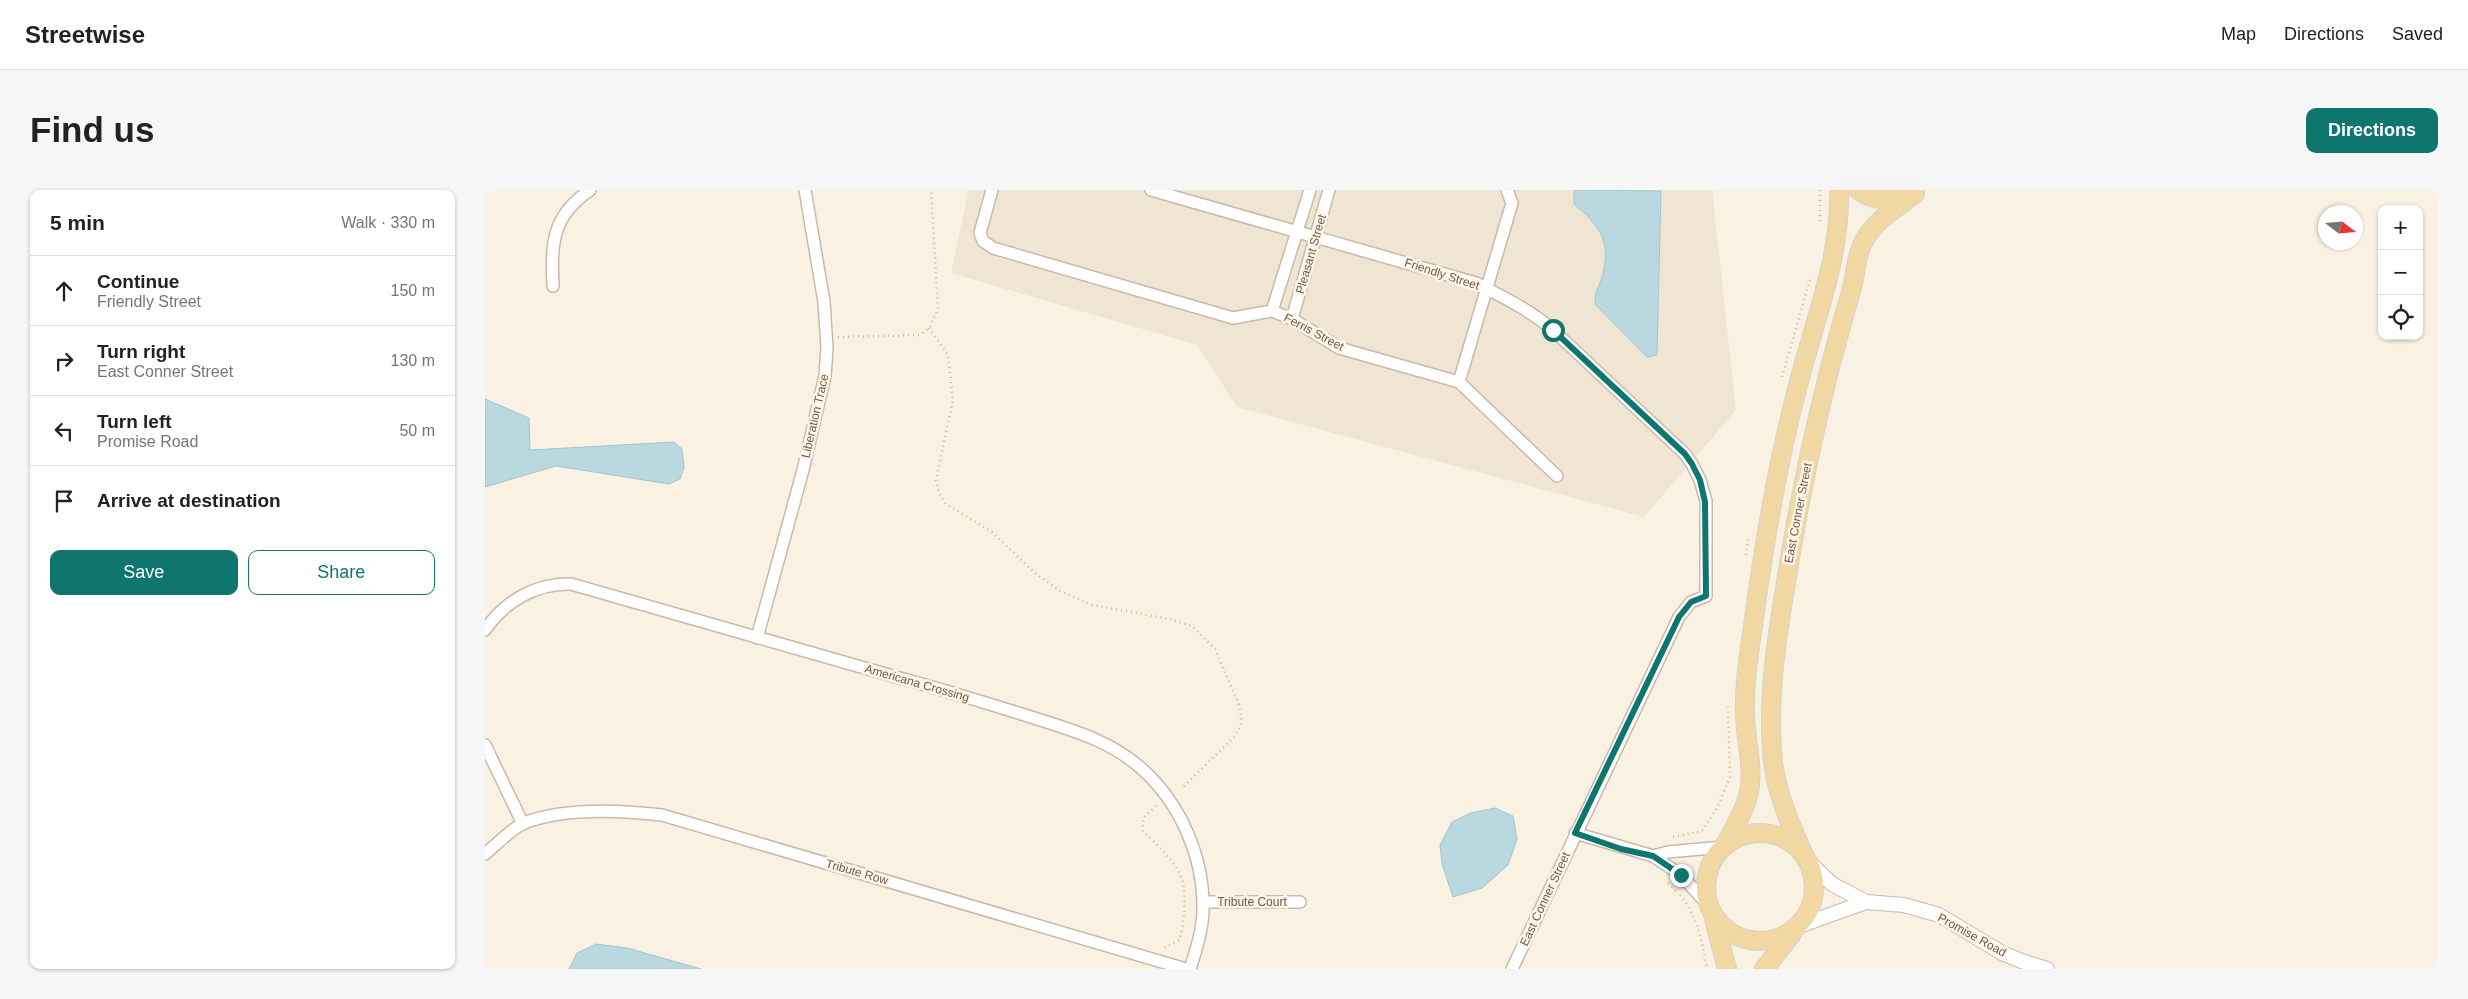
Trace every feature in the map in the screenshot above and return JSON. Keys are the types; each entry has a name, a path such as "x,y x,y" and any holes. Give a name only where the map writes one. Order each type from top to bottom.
{"main road":[{"name":"East Conner Street","path":"1723,847 1744,809 1749,792 1750,756 1745,713 1746,696 1749,653 1767,530 1799,378 1834,253 1839,218 1839,190"},
{"path":"1858,190 1866,196 1884,201 1917,192"},
{"name":"East Conner Street","path":"1807,858 1784,808 1771,744 1776,654 1793,535 1823,393 1854,282 1859,253 1863,242 1873,228 1917,192"},
{"path":"1727,969 1710,909 1707,894 1708,875 1715,857 1723,847 1747,834 1772,834 1785,838 1807,858 1813,875 1815,889 1807,915 1764,969"},
{"path":"1710,909 1725,928 1744,939 1760,942 1776,940 1797,927"}],"street":[{"path":"553,286 551,257 553,240 558,226 564,213 575,201 590,190"},
{"name":"Liberation Trace","path":"757,638 825,376 826,337 824,302 805,190"},
{"name":"Ferris Street","path":"992,190 980,233 983,241 1007,254 1233,318 1272,311 1292,319 1339,348 1459,382 1557,476"},
{"name":"Friendly Street","path":"1151,190 1476,283 1538,317 1685,454 1692,464 1700,480 1705,502 1706,596"},
{"name":"Pleasant Street","path":"1272,311 1310,190"},
{"name":"Pleasant Street","path":"1292,319 1329,190"},
{"path":"1459,382 1512,202 1509,193"},
{"name":"Americana Crossing","path":"485,630 519,597 555,584 571,584 968,697 1102,740 1142,769 1162,790 1180,817 1193,848 1203,902 1198,942 1190,969"},
{"name":"East Conner Street","path":"1512,969 1679,617 1691,602 1706,596"},
{"path":"485,745 523,824 485,854"},
{"name":"Tribute Row","path":"523,824 554,816 592,811 662,814 1186,969"},
{"path":"1575,833 1621,849 1653,856 1681,875 1710,909"},
{"path":"1653,856 1668,852 1723,847"},
{"name":"Promise Road","path":"1807,858 1832,884 1865,902 1904,905 1939,915 2002,952 2047,969"},
{"name":"Tribute Court","path":"1203,902 1300,902"},
{"name":"Promise Road","path":"1797,927 1865,902"}],"path":[{"path":"826,337 920,335 929,328 938,309 931,190"},
{"path":"1820,190 1821,220"},
{"path":"929,328 947,355 953,400 936,480 939,492 946,504 992,532 1035,574 1059,591 1092,605 1170,619 1192,626 1215,649 1239,705 1242,722 1235,735 1181,789"},
{"path":"1156,806 1143,818 1143,832 1162,849 1180,874 1185,902 1182,932 1179,940 1164,948"},
{"path":"1668,883 1687,903 1700,936 1707,969"}],"shaded area":[{"path":"969,190 1712,190 1736,410 1644,517 1237,407 1197,345 951,273"}],"water":[{"path":"1574,190 1661,191 1657,355 1647,357 1595,304 1595,296 1605,262 1604,242 1596,226 1574,204"},
{"path":"485,399 529,418 530,450 674,442 682,449 684,468 680,479 669,484 556,466 485,487"},
{"path":"1495,808 1513,816 1517,839 1508,865 1482,888 1453,897 1442,864 1440,845 1452,822 1471,813"},
{"path":"596,944 627,948 701,969 569,969 577,953"}],"route":[{"path":"1553,330 1685,454 1700,480 1705,502 1706,596 1691,602 1679,617 1575,833 1621,849 1653,856 1665,866 1681,875"}]}
